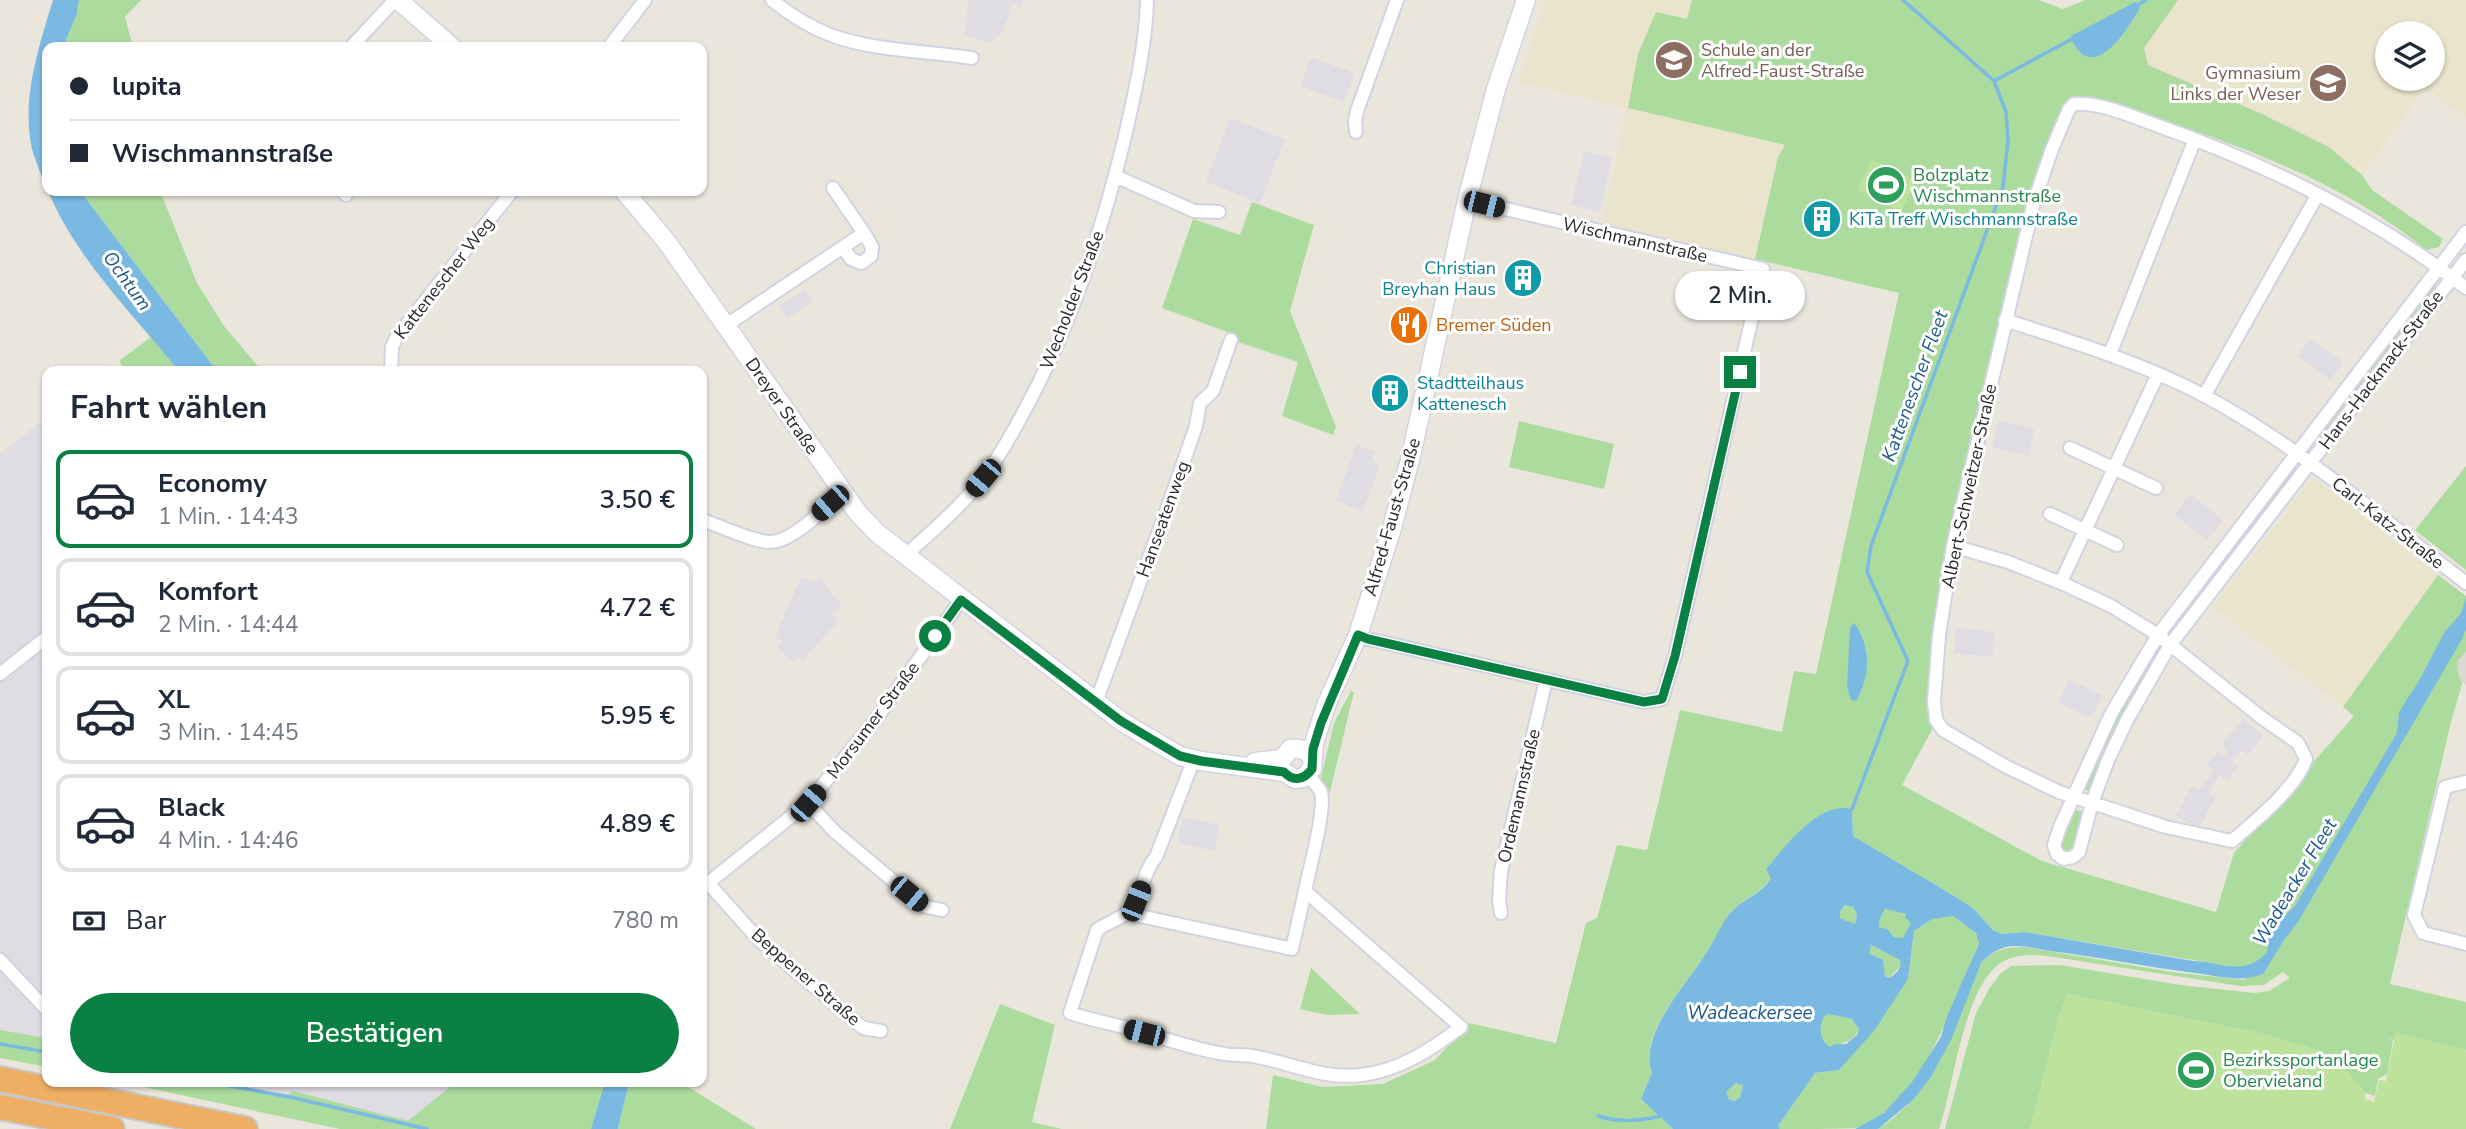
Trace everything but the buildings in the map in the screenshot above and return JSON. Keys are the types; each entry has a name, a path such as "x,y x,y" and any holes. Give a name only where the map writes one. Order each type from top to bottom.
{"highway":[{"path":"0,1079 245,1129"},
{"path":"0,1107 112,1129"}],"street":[{"path":"356,42 397,0 446,42"},
{"path":"614,42 645,0"},
{"path":"772,0 786,11 833,36 880,46 972,58"},
{"name":"Wecholder Straße","path":"905,556 965,499 983,478 1013,432 1058,345 1093,253 1115,176 1135,88 1147,0"},
{"path":"1356,132 1357,111 1398,0"},
{"name":"Alfred-Faust-Straße","path":"961,600 1121,721 1180,756 1220,763 1283,766 1295,779 1306,760 1358,635 1392,528 1411,456 1467,200 1496,89 1526,0"},
{"name":"Albert-Schweitzer-Straße","path":"2075,797 2005,766 1943,730 1936,720 1934,702 1939,635 1953,546 2034,202 2069,109 2074,104 2085,103 2135,117 2195,139"},
{"path":"2110,354 2195,139 2259,165 2318,194 2438,268"},
{"path":"1115,176 1194,211 1219,212"},
{"path":"833,188 872,247 871,256 861,262 851,259 843,247"},
{"path":"2204,396 2318,194"},
{"name":"Kattenescher Weg","path":"391,366 392,346 396,338 508,196"},
{"name":"Dreyer Straße","path":"629,196 653,223 858,513 877,533 961,600"},
{"name":"Wischmannstraße","path":"1358,635 1644,702 1662,699 1675,656 1763,269 1467,200"},
{"name":"Hans-Hackmack-Straße","path":"2466,232 2158,635 2111,714 2054,845 2057,854 2064,859 2079,852 2092,803 2108,760 2127,720 2170,645 2466,260"},
{"path":"725,326 864,233"},
{"name":"Hans-Hackmack-Straße","path":"2438,268 2452,278"},
{"path":"2452,278 2466,288"},
{"path":"2005,320 2110,354 2158,374 2204,396 2297,453"},
{"name":"Hanseatenweg","path":"1094,701 1099,694 1171,498 1196,426 1200,403 1213,391 1231,340"},
{"path":"2060,582 2158,374"},
{"path":"2070,448 2157,488"},
{"name":"Hans-Hackmack-Straße","path":"2297,453 2311,463"},
{"name":"Carl-Katz-Straße","path":"2311,463 2466,583"},
{"path":"707,522 772,542 802,527 842,491"},
{"path":"2050,514 2117,545"},
{"path":"1953,546 2008,562 2111,606 2158,635 2262,718 2298,743 2306,759 2302,770 2262,815 2232,841 2166,827 2075,797"},
{"name":"Morsumer Straße","path":"708,883 808,803 873,723 961,600"},
{"path":"0,674 42,641"},
{"name":"Ordemannstraße","path":"1501,913 1501,871 1546,680"},
{"name":"Alfred-Faust-Straße","path":"1283,766 1290,749 1306,760"},
{"path":"1194,760 1156,858 1150,863 1136,901 1126,913 1097,930 1070,1013 1158,1039 1227,1055 1250,1055 1319,1074 1341,1077 1363,1075 1397,1065 1439,1043 1461,1027 1305,891"},
{"path":"1126,913 1292,950 1318,829 1322,796 1306,760"},
{"path":"2466,782 2445,787 2414,915 2423,933 2466,944"},
{"path":"808,803 835,832 923,906 942,910"},
{"name":"Beppener Straße","path":"708,883 759,940 863,1028 881,1031"},
{"path":"0,960 42,1005"}],"shaded area":[{"path":"969,0 1025,0 1020,7 1013,3 1003,32 991,42 964,36"},
{"name":"Schule an der Alfred-Faust-Straße","path":"1545,0 1820,0 1816,92 1778,157 1755,259 1602,223 1627,108 1518,82"},
{"name":"Gymnasium Links der Weser","path":"2178,0 2466,0 2465,117 2429,91 2445,91 2445,21 2375,21 2375,91 2423,91 2362,175 2329,147 2262,114 2148,65 2144,48"},
{"path":"1311,57 1354,73 1344,102 1300,86"},
{"path":"1230,118 1285,139 1260,203 1206,182"},
{"path":"1584,151 1612,158 1600,212 1571,205"},
{"path":"805,289 813,301 788,318 779,306"},
{"path":"2310,339 2343,362 2330,380 2298,356"},
{"path":"42,421 40,1037 0,1030 0,454"},
{"path":"1998,421 2034,429 2029,456 1992,447"},
{"path":"1356,445 1375,452 1372,461 1380,464 1363,511 1336,501"},
{"path":"2313,478 2438,575 2343,707 2213,607"},
{"path":"2190,494 2223,520 2207,540 2174,515"},
{"path":"801,577 812,582 820,577 842,606 832,614 838,621 803,660 799,656 794,662 777,648 782,641 775,637"},
{"path":"1956,628 1994,632 1993,657 1954,653"},
{"path":"2466,652 2466,685 2460,680 2457,667 2458,660"},
{"path":"2069,679 2103,696 2091,718 2058,703"},
{"path":"2243,719 2263,735 2248,755 2242,750 2232,761 2239,767 2228,780 2219,775 2208,793 2215,798 2199,828 2176,816 2191,786 2199,790 2213,770 2207,764 2218,751 2224,756 2228,750 2222,744"},
{"path":"1183,817 1220,825 1214,851 1178,843"},
{"path":"246,1087 450,1087 408,1122 293,1091 288,1095"}],"green space":[{"path":"79,0 141,0 125,17 132,42 65,42 77,14"},
{"path":"1692,0 2039,0 2063,9 2085,0 2178,0 2144,48 2148,65 2262,114 2329,147 2362,175 2372,190 2443,239 2439,247 2426,250 2371,211 2310,178 2246,150 2137,112 2090,99 2059,121 1948,546 1934,626 1929,706 1934,726 1902,785 2042,861 2216,912 2234,853 2354,716 2343,707 2438,575 2466,596 2466,670 2451,722 2390,984 2466,1002 2466,1050 2396,1033 2394,1040 2388,1039 2393,1041 2387,1074 2378,1079 2375,1096 2365,1093 2337,1060 2313,1049 2264,1034 2068,994 2059,1017 2030,1129 1945,1129 1976,1013 2000,974 2011,966 2060,965 2181,985 2254,993 2269,991 2290,978 2283,972 2264,985 2240,986 2054,957 2024,955 2006,960 1992,971 1980,989 1962,1036 1939,1129 1878,1129 1900,1112 1931,1075 1953,1033 1981,963 1996,952 2024,947 2172,972 2244,980 2263,957 2248,967 2241,968 2024,932 2000,934 1974,909 1956,897 1853,836 1852,809 1841,809 1805,829 1766,869 1771,879 1730,913 1657,1027 1649,1058 1652,1073 1641,1099 1673,1129 1266,1129 1273,1075 1322,1087 1383,1084 1435,1060 1469,1023 1556,1043 1586,923 1597,918 1617,845 1647,850 1680,710 1782,732 1794,671 1816,674 1899,293 1755,259 1778,157 1785,145 1628,108 1638,54 1656,12 1687,19"},
{"name":"Bolzplatz Wischmannstraße","path":"1872,159 1916,181 1901,212 1857,190"},
{"path":"84,196 162,196 197,283 224,326 258,366 213,366"},
{"path":"1252,202 1314,225 1290,311 1336,427 1333,435 1282,416 1298,362 1235,341 1230,333 1162,308 1193,219 1240,235"},
{"path":"2430,283 2439,290 2318,447 2309,441"},
{"path":"151,337 175,366 122,366 119,361"},
{"path":"1519,421 1614,444 1604,489 1509,467"},
{"path":"2466,466 2466,570 2415,530"},
{"path":"2289,468 2298,475 2176,633 2168,627"},
{"path":"2151,650 2160,656 2093,792 2082,789 2100,747"},
{"path":"1351,691 1354,692 1327,804 1321,778 1334,723"},
{"path":"2072,809 2086,813 2077,850 2065,855 2056,845"},
{"path":"1844,905 1853,907 1857,914 1855,924 1840,918"},
{"path":"1885,909 1906,914 1911,923 1904,939 1894,937 1879,928 1879,921"},
{"path":"1953,916 1976,933 1979,944 1933,1050 1899,1098 1879,1116 1856,1128 1780,1129 1778,1126 1815,1073 1839,1070 1908,979 1914,931 1932,919"},
{"path":"1871,945 1900,960 1902,964 1889,978 1885,976 1881,961 1868,953"},
{"path":"1311,968 1360,1014 1327,1015 1300,1009"},
{"name":"Bezirkssportanlage Obervieland","path":"2068,994 2264,1034 2313,1049 2337,1060 2365,1093 2365,1099 2374,1102 2379,1080 2386,1081 2396,1032 2466,1050 2466,1129 2030,1129 2059,1017"},
{"path":"1000,1004 1055,1025 1032,1122 1062,1129 950,1129"},
{"path":"1824,1015 1852,1019 1859,1029 1854,1037 1830,1047 1826,1044 1822,1037 1821,1024"},
{"path":"0,1030 42,1036 42,1066 0,1058"},
{"path":"1736,1083 1743,1086 1740,1097 1735,1101 1726,1097 1726,1092"},
{"path":"143,1087 246,1087 288,1095 293,1091 408,1121 450,1087 604,1087 591,1129 340,1129"},
{"path":"628,1087 688,1087 756,1129 618,1129"}],"water":[{"path":"53,0 79,0 77,14 65,42 42,42 42,176 32,149 29,112 33,73"},
{"path":"2135,2 2140,4 2139,10 2117,42 2101,55 2086,56 2071,40 2071,36"},
{"name":"Ochtum","path":"50,196 84,196 213,366 175,366 90,263"},
{"name":"Wadeackersee","path":"2466,598 2466,629 2462,639 2298,922 2263,974 2229,978 2027,947 2003,948 1981,963 1951,1040 1931,1077 1913,1100 1878,1129 1855,1129 1884,1113 1912,1082 1941,1037 1947,1016 1979,944 1976,933 1953,916 1932,919 1914,931 1908,979 1874,1031 1839,1070 1815,1073 1778,1126 1780,1129 1673,1129 1641,1099 1652,1073 1649,1058 1658,1027 1726,918 1767,884 1771,879 1766,869 1804,827 1815,818 1839,808 1852,809 1853,836 1956,897 1974,909 1993,930 2001,934 2024,932 2227,966 2243,966 2258,960 2267,950 2268,931 2295,906 2397,733 2399,712 2444,633 2461,613","holes":["1844,905 1853,907 1857,914 1855,924 1840,918","1885,909 1906,914 1905,917 1911,923 1903,938 1894,937 1887,929 1879,927","1871,945 1900,960 1896,973 1889,978 1885,976 1883,960 1869,953","1829,1014 1852,1019 1859,1029 1857,1035 1846,1044 1830,1047 1822,1037 1822,1020","1736,1083 1743,1086 1740,1097 1735,1101 1729,1099 1726,1092"]},
{"path":"1854,623 1864,642 1867,662 1864,682 1856,701 1851,700 1847,686 1850,628"},
{"path":"604,1087 628,1087 618,1129 591,1129"}],"waterway":[{"name":"Kattenescher Fleet","path":"1852,809 1908,661 1867,572 1871,546 2003,187 2008,140 2006,112 1994,81 1903,0"},
{"path":"2138,5 2146,0"},
{"path":"1994,81 2072,39"},
{"path":"0,1044 42,1051"},
{"path":"235,1087 427,1129"},
{"path":"1598,1116 1614,1120 1661,1116"}],"place":[{"name":"Schule an der Alfred-Faust-Straße","path":"1674,60"},
{"name":"Gymnasium Links der Weser","path":"2328,83"},
{"name":"Bolzplatz Wischmannstraße","path":"1886,185"},
{"name":"KiTa Treff Wischmannstraße","path":"1822,219"},
{"name":"Christian Breyhan Haus","path":"1523,278"},
{"name":"Bremer Süden","path":"1409,325"},
{"name":"Stadtteilhaus Kattenesch","path":"1390,393"},
{"name":"Bezirkssportanlage Obervieland","path":"2196,1070"}],"route":[{"path":"935,636 961,600 1121,721 1180,756 1284,772 1295,779 1303,778 1312,769 1313,749 1321,723 1358,635 1653,702 1662,699 1675,656 1740,372"}],"water label":[{"name":"Wadeacker Fleet","path":"2295,882"}]}
